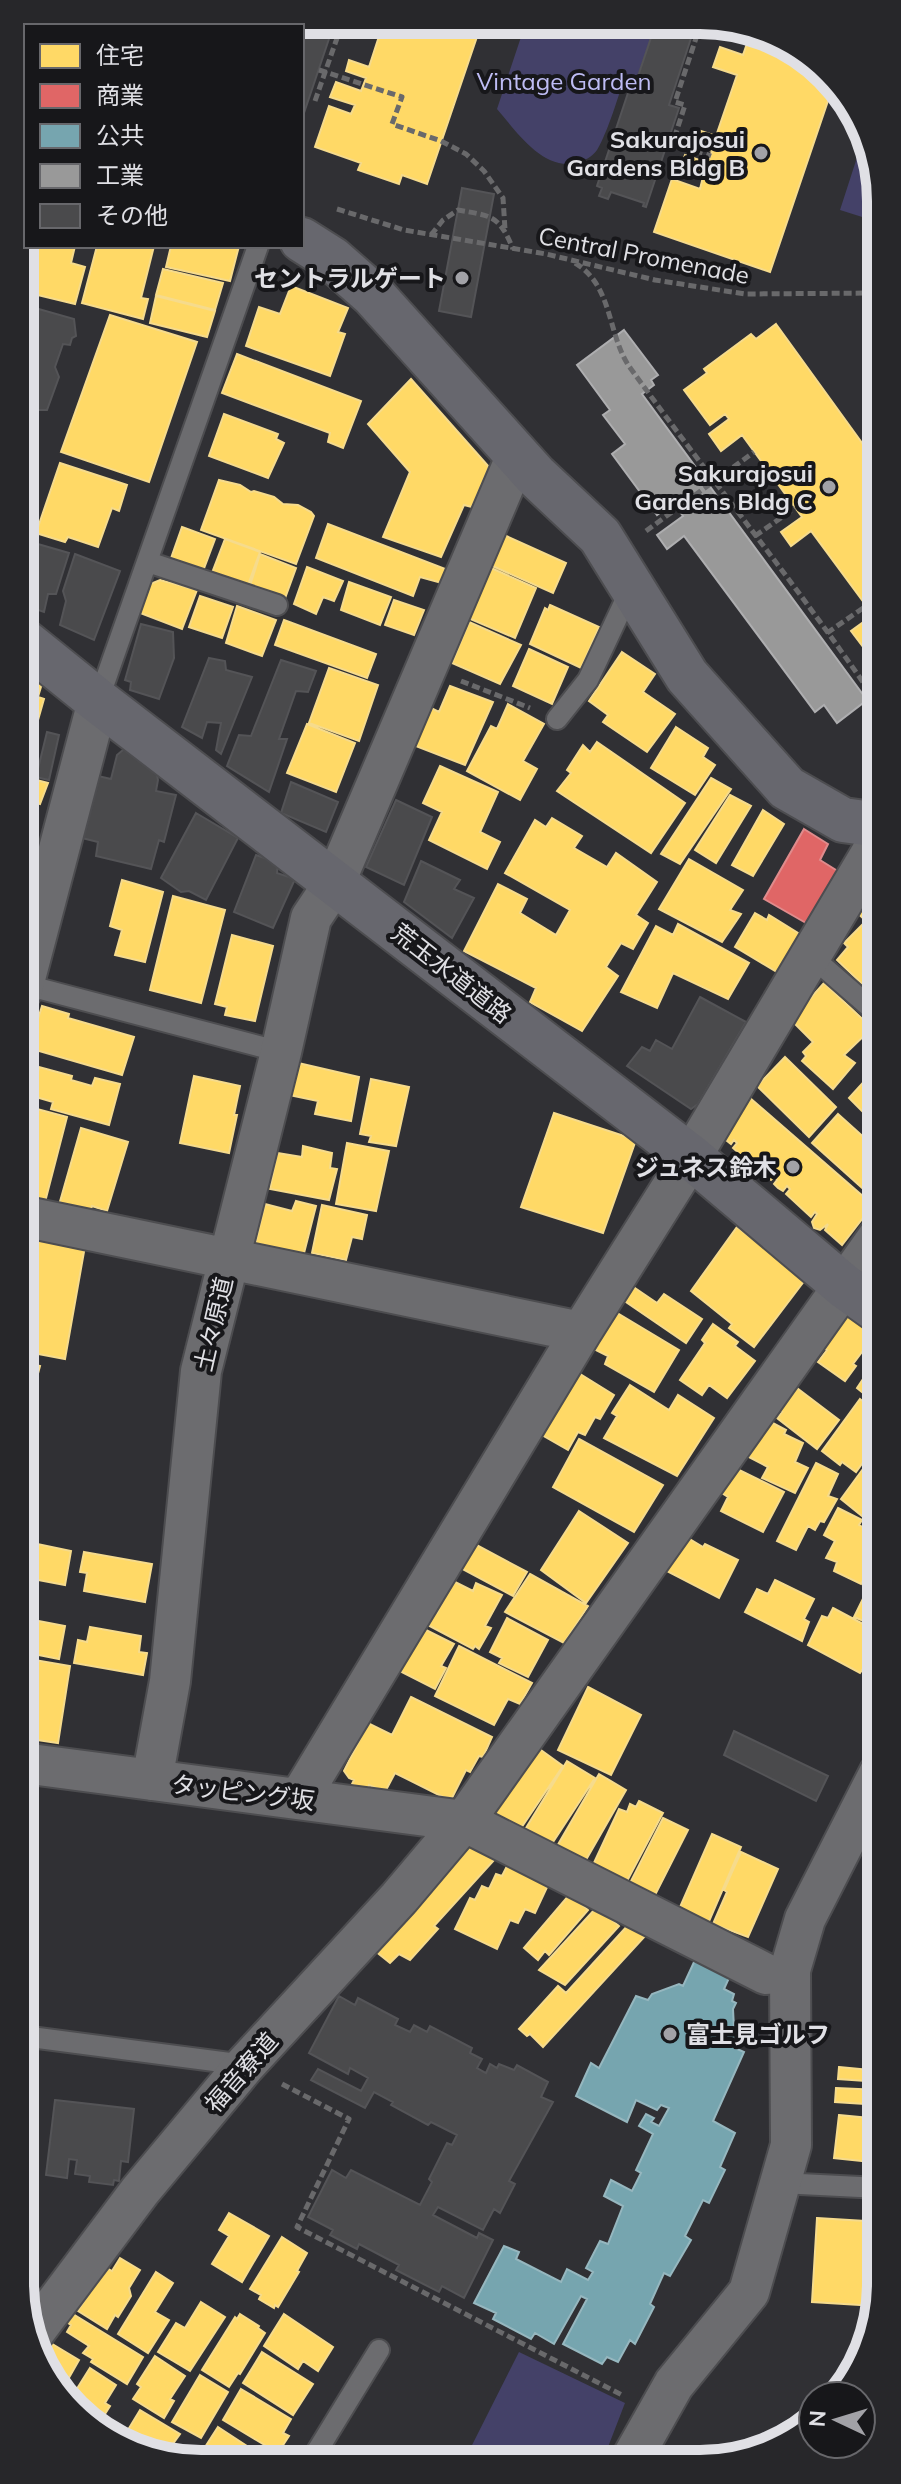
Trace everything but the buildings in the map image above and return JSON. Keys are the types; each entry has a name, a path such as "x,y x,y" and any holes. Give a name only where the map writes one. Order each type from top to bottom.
{"main road":[{"path":"304,241 332,259 373,295 517,455 600,536 687,676 787,788 843,820 867,822"},
{"name":"荒玉水道道路","path":"34,649 691,1157 867,1302"}],"street":[{"name":"土々原道","path":"152,1780 170,1681 201,1371 281,1052 311,918 335,882 517,455"},
{"path":"34,941 98,701"},
{"path":"299,1799 581,1332 691,1157 867,861"},
{"path":"34,1219 581,1332"},
{"name":"福音寮道","path":"39,2323 140,2191 245,2065 399,1898 464,1821 867,1253"},
{"name":"タッピング坂","path":"34,1764 464,1821 766,1974"},
{"path":"637,2450 674,2384 749,2292 791,2145 790,1970 805,1919 867,1797"}],"lane":[{"path":"98,701 257,248"},
{"path":"148,562 277,605"},
{"path":"557,719 588,680 632,586"},
{"path":"811,956 867,1005"},
{"path":"34,989 281,1052"},
{"path":"34,2037 245,2065"},
{"path":"780,2183 867,2187"},
{"path":"318,2450 379,2350"}],"path":[{"path":"315,101 322,71 338,34"},
{"path":"697,34 675,102 685,105 673,142 711,156"},
{"path":"322,71 402,97 392,124 441,141 466,154 484,171 503,198 505,229 513,249"},
{"name":"Central Promenade","path":"330,207 356,217 431,235 568,259 655,280 745,294 867,293"},
{"path":"431,235 443,220 458,210 490,216 505,229"},
{"path":"568,259 584,268 599,287 628,366 867,689"},
{"path":"665,518 754,452"},
{"path":"755,536 795,508"},
{"path":"827,633 866,606"},
{"path":"426,668 557,719"},
{"path":"245,2065 349,2119 297,2227 624,2396"}],"green space":[{"name":"Vintage Garden","path":"522,34 652,34 636,80 626,73 597,150 582,161 564,164 541,155 497,109"},
{"path":"859,151 866,179 867,219 840,210"},
{"path":"519,2352 625,2403 607,2450 470,2450"}],"place":[{"name":"Sakurajosui Gardens Bldg B","path":"761,153"},
{"name":"セントラルゲート","path":"462,278"},
{"name":"Sakurajosui Gardens Bldg C","path":"829,487"},
{"name":"ジュネス鈴木","path":"793,1167"},
{"name":"富士見ゴルフ","path":"670,2034"}]}
